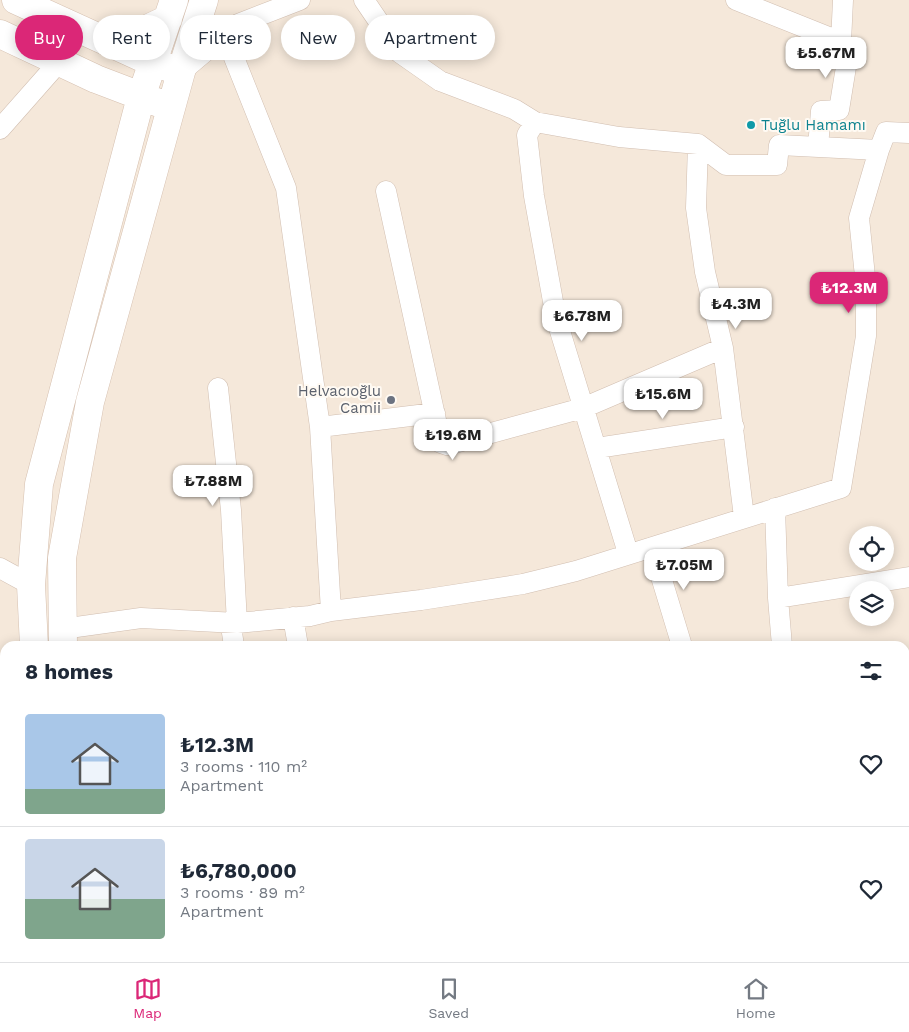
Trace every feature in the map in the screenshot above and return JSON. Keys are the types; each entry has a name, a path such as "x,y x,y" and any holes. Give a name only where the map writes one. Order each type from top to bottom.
{"main road":[{"path":"16,0 93,35"},
{"path":"199,15 204,0"},
{"path":"34,641 31,585 39,484 141,97 171,9"},
{"path":"0,34 96,79 171,107"},
{"path":"148,60 181,72"},
{"path":"63,638 62,558 90,402 185,60"},
{"path":"96,79 116,105 132,133"}],"street":[{"path":"206,15 217,0"},
{"path":"261,15 300,0"},
{"path":"364,0 400,53 440,81 514,109 535,122 619,137 698,144 726,165 777,165 780,145 880,150"},
{"path":"736,0 841,42"},
{"path":"818,147 821,111 839,110 846,67 841,42 842,0"},
{"path":"181,72 195,60"},
{"path":"235,60 286,188 320,427 330,611"},
{"path":"0,129 59,62"},
{"path":"535,122 527,134 534,196 556,318 628,554"},
{"path":"63,638 141,618 237,622 293,617 421,600 523,584 576,571 841,488 866,336 866,286 858,218 886,132 909,133"},
{"path":"698,144 696,208 705,272 723,348 744,517"},
{"path":"386,191 441,443 447,445 583,408 723,348"},
{"path":"218,388 231,510 237,622"},
{"path":"320,427 435,413"},
{"path":"597,448 734,427"},
{"path":"775,508 782,641"},
{"path":"652,547 680,641"},
{"path":"0,568 31,585"},
{"path":"778,598 909,577"},
{"path":"293,617 297,641"},
{"path":"233,641 231,626 237,622"}],"shaded area":[{"path":"0,0 909,0 909,641 0,641"}],"place":[{"name":"Tuğlu Hamamı","path":"751,125"},
{"name":"Helvacıoğlu Camii","path":"391,400"}]}
